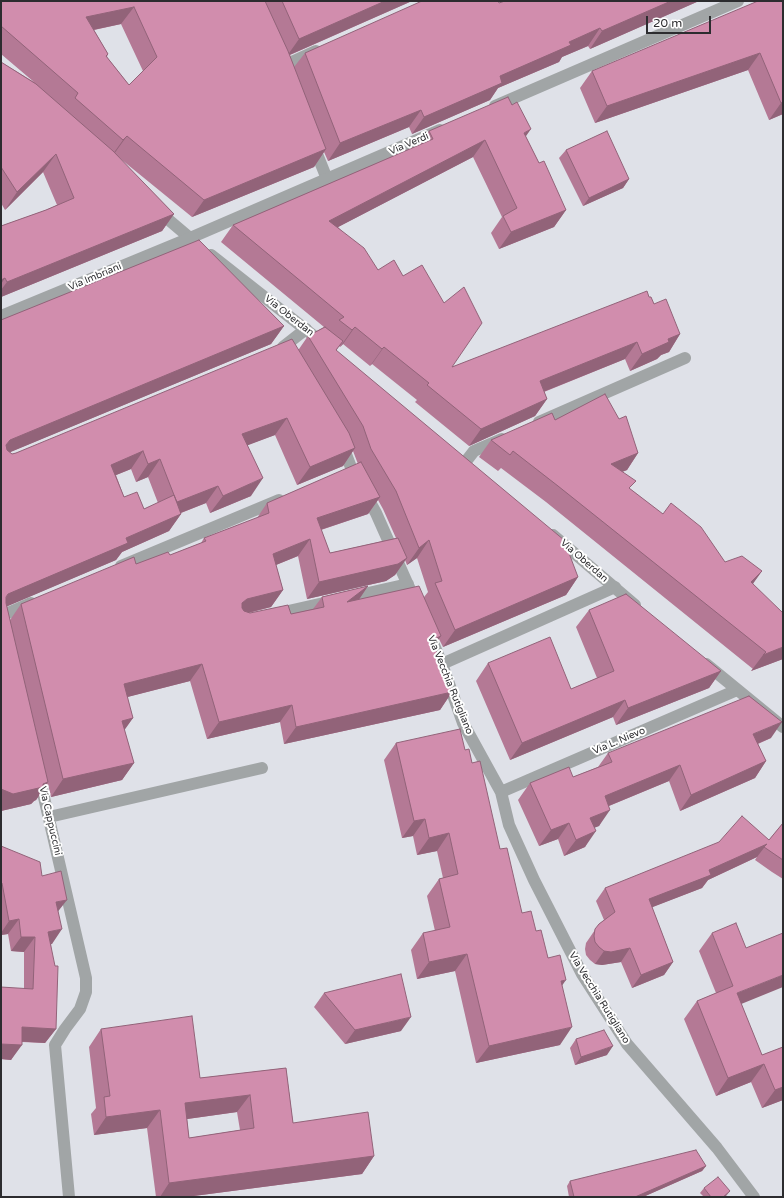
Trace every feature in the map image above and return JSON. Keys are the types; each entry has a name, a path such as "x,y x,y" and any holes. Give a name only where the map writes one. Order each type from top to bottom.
{"street":[{"path":"481,112 738,1"},
{"path":"288,80 281,62 325,47"},
{"name":"Via Verdi","path":"190,238 452,125"},
{"path":"310,136 327,179"},
{"name":"Via Oberdan","path":"148,202 190,238 331,350"},
{"name":"Via Imbriani","path":"1,316 190,238"},
{"path":"291,361 279,349 306,329"},
{"path":"532,425 685,358"},
{"name":"Via Vecchia Rutigliano","path":"336,434 344,447 349,472 376,513 408,584 442,664 463,723 501,792 509,825 534,880 582,974 627,1044 717,1148 754,1197"},
{"path":"467,460 474,451 510,435"},
{"path":"111,570 286,498"},
{"name":"Via Oberdan","path":"544,526 645,613"},
{"path":"260,617 408,584"},
{"path":"442,664 615,587"},
{"path":"2,620 45,597"},
{"path":"694,654 783,727"},
{"name":"Via L. Nievo","path":"501,792 737,690"},
{"name":"Via Cappuccini","path":"36,764 86,978 86,992 80,1009 55,1045 69,1197"},
{"path":"49,817 262,768"}],"building":[{"path":"1,1 265,1 288,51 326,149 204,200 127,136 123,140 75,98 78,93 1,26","holes":["134,7 157,57 129,85 106,56 108,54 86,17"]},
{"path":"282,1 385,1 299,39"},
{"path":"422,1 498,1 499,3 505,1 671,1 602,31 600,28 569,42 571,45 500,76 502,83 424,117 421,110 340,143 305,53"},
{"path":"758,1 783,1 783,102 781,103 760,53 607,106 592,71"},
{"path":"1,62 36,84 113,151 174,214 7,282 5,278 1,280 1,226 74,198 56,154 17,192 1,167"},
{"path":"508,97 512,105 517,102 531,129 524,133 539,163 544,161 566,210 511,232 503,216 517,208 485,140 329,221 364,248 378,270 394,260 403,276 422,265 444,303 464,287 482,323 452,367 647,291 654,304 666,299 680,334 668,339 669,342 642,354 637,342 540,381 547,399 481,429 427,385 429,383 384,347 382,349 355,327 352,330 339,320 344,317 233,225 433,139 429,131"},
{"path":"607,131 629,179 589,198 566,150"},
{"path":"199,240 284,326 10,440 6,445 7,450 12,454 16,453 292,339 349,433 355,448 310,467 287,418 242,434 263,478 223,496 218,486 177,502 174,495 181,514 126,538 128,543 8,594 6,597 6,603 48,782 43,784 43,787 13,794 1,789 1,320","holes":["143,451 148,464 160,459 174,495 144,509 137,492 124,497 111,465"]},
{"path":"325,327 343,341 336,350 564,540 578,577 455,630 435,583 442,581 429,540 419,548 396,491 371,449 363,426 308,336"},
{"path":"605,394 619,419 626,416 638,453 611,464 636,481 629,488 663,514 671,503 701,527 725,562 742,556 762,571 751,582 783,613 783,647 763,655 766,652 558,486 513,451 510,455 491,440 552,413 555,420"},
{"path":"361,462 380,497 317,518 330,553 398,538 407,558 398,564 319,582 310,539 273,554 283,590 247,599 242,603 242,608 244,611 250,613 288,605 291,614 324,607 322,597 368,586 347,602 419,586 441,636 432,640 452,692 296,727 292,705 219,722 202,664 124,684 133,718 122,721 134,763 63,779 21,604 134,557 136,564 168,552 170,555 206,541 204,538 269,513 267,503"},
{"path":"626,594 721,671 628,708 625,700 522,743 488,663 550,637 571,689 614,671 589,610"},
{"path":"749,696 782,722 753,734 766,761 691,795 680,765 605,796 610,810 590,818 596,831 576,840 569,823 551,830 530,783 569,767 573,777 612,762 608,753"},
{"path":"460,729 465,750 469,749 472,763 480,761 500,849 507,848 522,913 531,911 536,931 541,930 548,958 560,955 566,980 561,981 572,1027 489,1046 467,954 429,962 423,933 450,927 439,879 458,874 449,833 429,838 425,819 414,821 396,743"},
{"path":"742,816 769,840 783,823 783,860 764,847 767,844 709,870 711,875 649,899 673,962 641,975 630,948 611,952 604,951 599,947 595,942 595,929 599,924 615,912 605,888 719,842"},
{"path":"1,846 40,862 42,876 61,871 67,900 56,902 62,929 48,932 55,966 58,966 56,1029 22,1027 22,1045 1,1044 1,987 33,989 35,937 21,937 19,919 9,921 1,883"},
{"path":"736,923 746,948 783,933 783,975 737,993 762,1055 783,1047 783,1087 775,1090 764,1064 728,1078 697,1001 733,986 712,933"},
{"path":"401,974 411,1017 355,1030 324,993"},
{"path":"192,1016 200,1078 286,1068 293,1123 368,1112 374,1156 169,1183 160,1110 106,1117 104,1097 110,1096 101,1029","holes":["250,1095 254,1128 189,1138 185,1103"]},
{"path":"604,1030 613,1046 581,1057 576,1039"},
{"path":"696,1150 706,1166 635,1197 574,1197 570,1181"},
{"path":"718,1177 730,1191 723,1197 711,1197 704,1188"}]}
